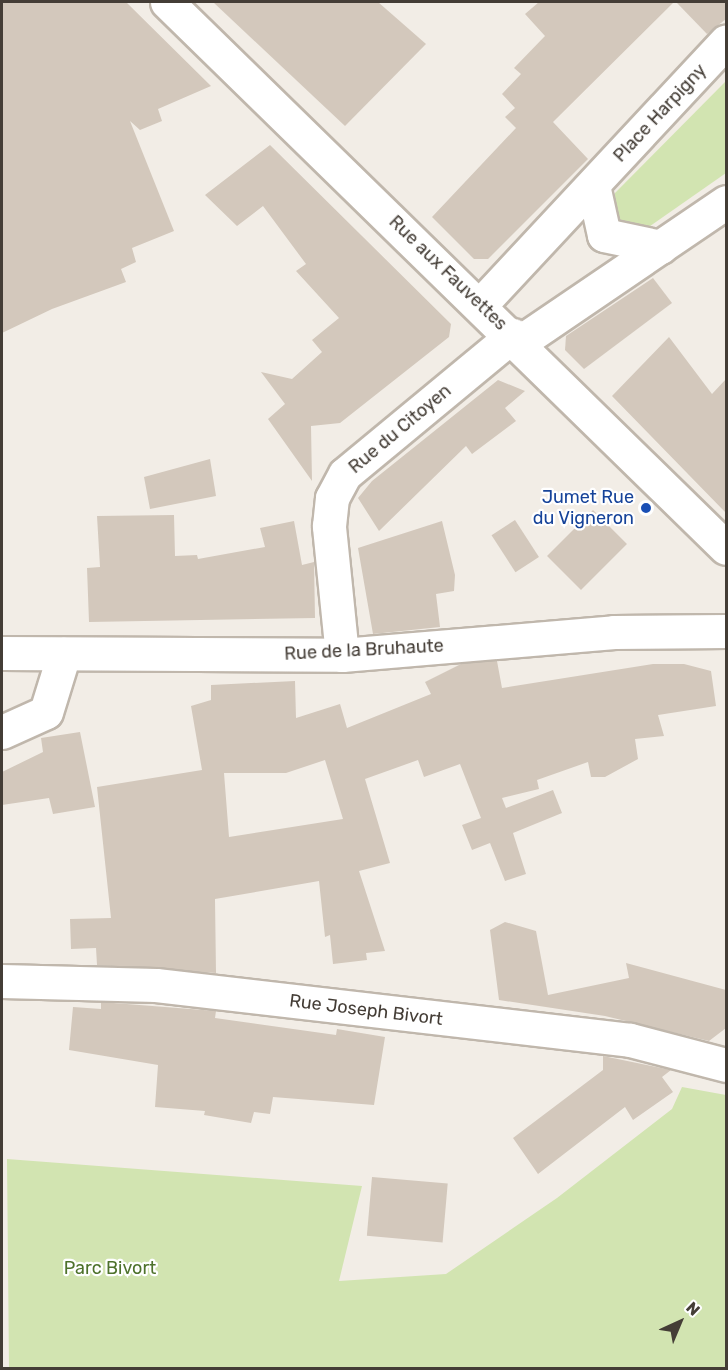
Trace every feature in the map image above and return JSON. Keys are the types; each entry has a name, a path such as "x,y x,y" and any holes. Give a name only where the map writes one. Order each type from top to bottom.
{"street":[{"name":"Rue aux Fauvettes","path":"167,2 481,304 726,548"},
{"name":"Place Harpigny","path":"481,304 726,41"},
{"path":"594,185 604,235 661,247"},
{"path":"516,339 661,247 726,202"},
{"name":"Rue du Citoyen","path":"342,655 329,526 336,490 345,474 516,339"},
{"name":"Rue de la Bruhaute","path":"2,653 342,655 614,632 726,631"},
{"path":"2,732 46,712 64,654"},
{"name":"Rue Joseph Bivort","path":"2,981 156,985 630,1040 726,1065"}],"green space":[{"path":"726,81 726,173 643,231 618,222 613,212 615,193"},
{"name":"Parc Bivort","path":"682,1087 726,1095 726,1368 9,1368 7,1159 362,1186 339,1281 446,1274 557,1198 672,1109"}],"building":[{"path":"2,2 126,2 211,86 158,109 162,121 140,130 130,121 174,231 132,248 136,262 121,269 126,282 52,309 2,333"},
{"path":"213,2 378,2 426,44 345,126"},
{"path":"539,2 674,2 553,122 588,159 488,259 474,259 432,217 516,128 505,117 515,108 502,94 521,74 514,68 545,36 525,14"},
{"path":"676,2 726,2 726,19 707,34"},
{"path":"270,145 451,324 449,337 340,423 311,426 312,481 268,419 285,404 261,372 292,379 322,352 312,340 339,318 296,271 306,264 263,206 237,226 205,195"},
{"path":"653,278 672,303 584,369 565,350 566,336"},
{"path":"669,337 712,394 726,379 726,513 612,396"},
{"path":"498,380 525,391 505,408 516,421 472,454 466,446 379,531 358,498 372,481"},
{"path":"210,459 216,496 150,509 144,477"},
{"path":"593,510 627,544 581,590 547,556"},
{"path":"174,515 175,556 197,555 198,559 265,547 260,528 294,521 302,565 314,562 315,618 89,622 87,568 100,567 97,516"},
{"path":"515,520 539,557 515,572 492,535"},
{"path":"442,521 455,575 454,591 436,594 440,627 373,634 358,548"},
{"path":"497,661 502,688 653,664 684,664 711,671 716,706 658,715 664,736 635,739 638,759 605,777 591,777 588,762 537,780 539,789 502,798 506,808 553,790 562,813 513,833 526,874 505,881 490,843 472,850 462,825 481,818 460,764 424,777 418,760 365,779 390,863 359,871 385,951 366,953 367,960 333,964 330,935 325,937 319,881 215,899 216,973 97,965 96,948 71,949 70,919 111,918 97,787 202,770 191,706 211,700 211,685 295,681 296,718 340,704 347,728 431,694 425,682 461,664","holes":["325,760 343,819 229,837 224,773 286,773"]},
{"path":"80,732 95,807 53,814 49,798 2,805 2,772 43,752 41,738"},
{"path":"505,922 536,931 548,995 629,978 626,963 726,990 726,1028 709,1041 605,1016 499,1000 490,930"},
{"path":"101,1002 216,1011 215,1018 336,1035 337,1029 385,1037 374,1105 273,1097 270,1114 254,1112 251,1123 204,1115 205,1111 155,1107 158,1065 69,1050 73,1007 101,1009"},
{"path":"603,1056 671,1070 662,1077 673,1092 633,1120 625,1107 538,1174 513,1138 603,1070"},
{"path":"372,1177 448,1184 443,1242 367,1236"}],"place":[{"name":"Jumet Rue du Vigneron","path":"646,508"}]}
